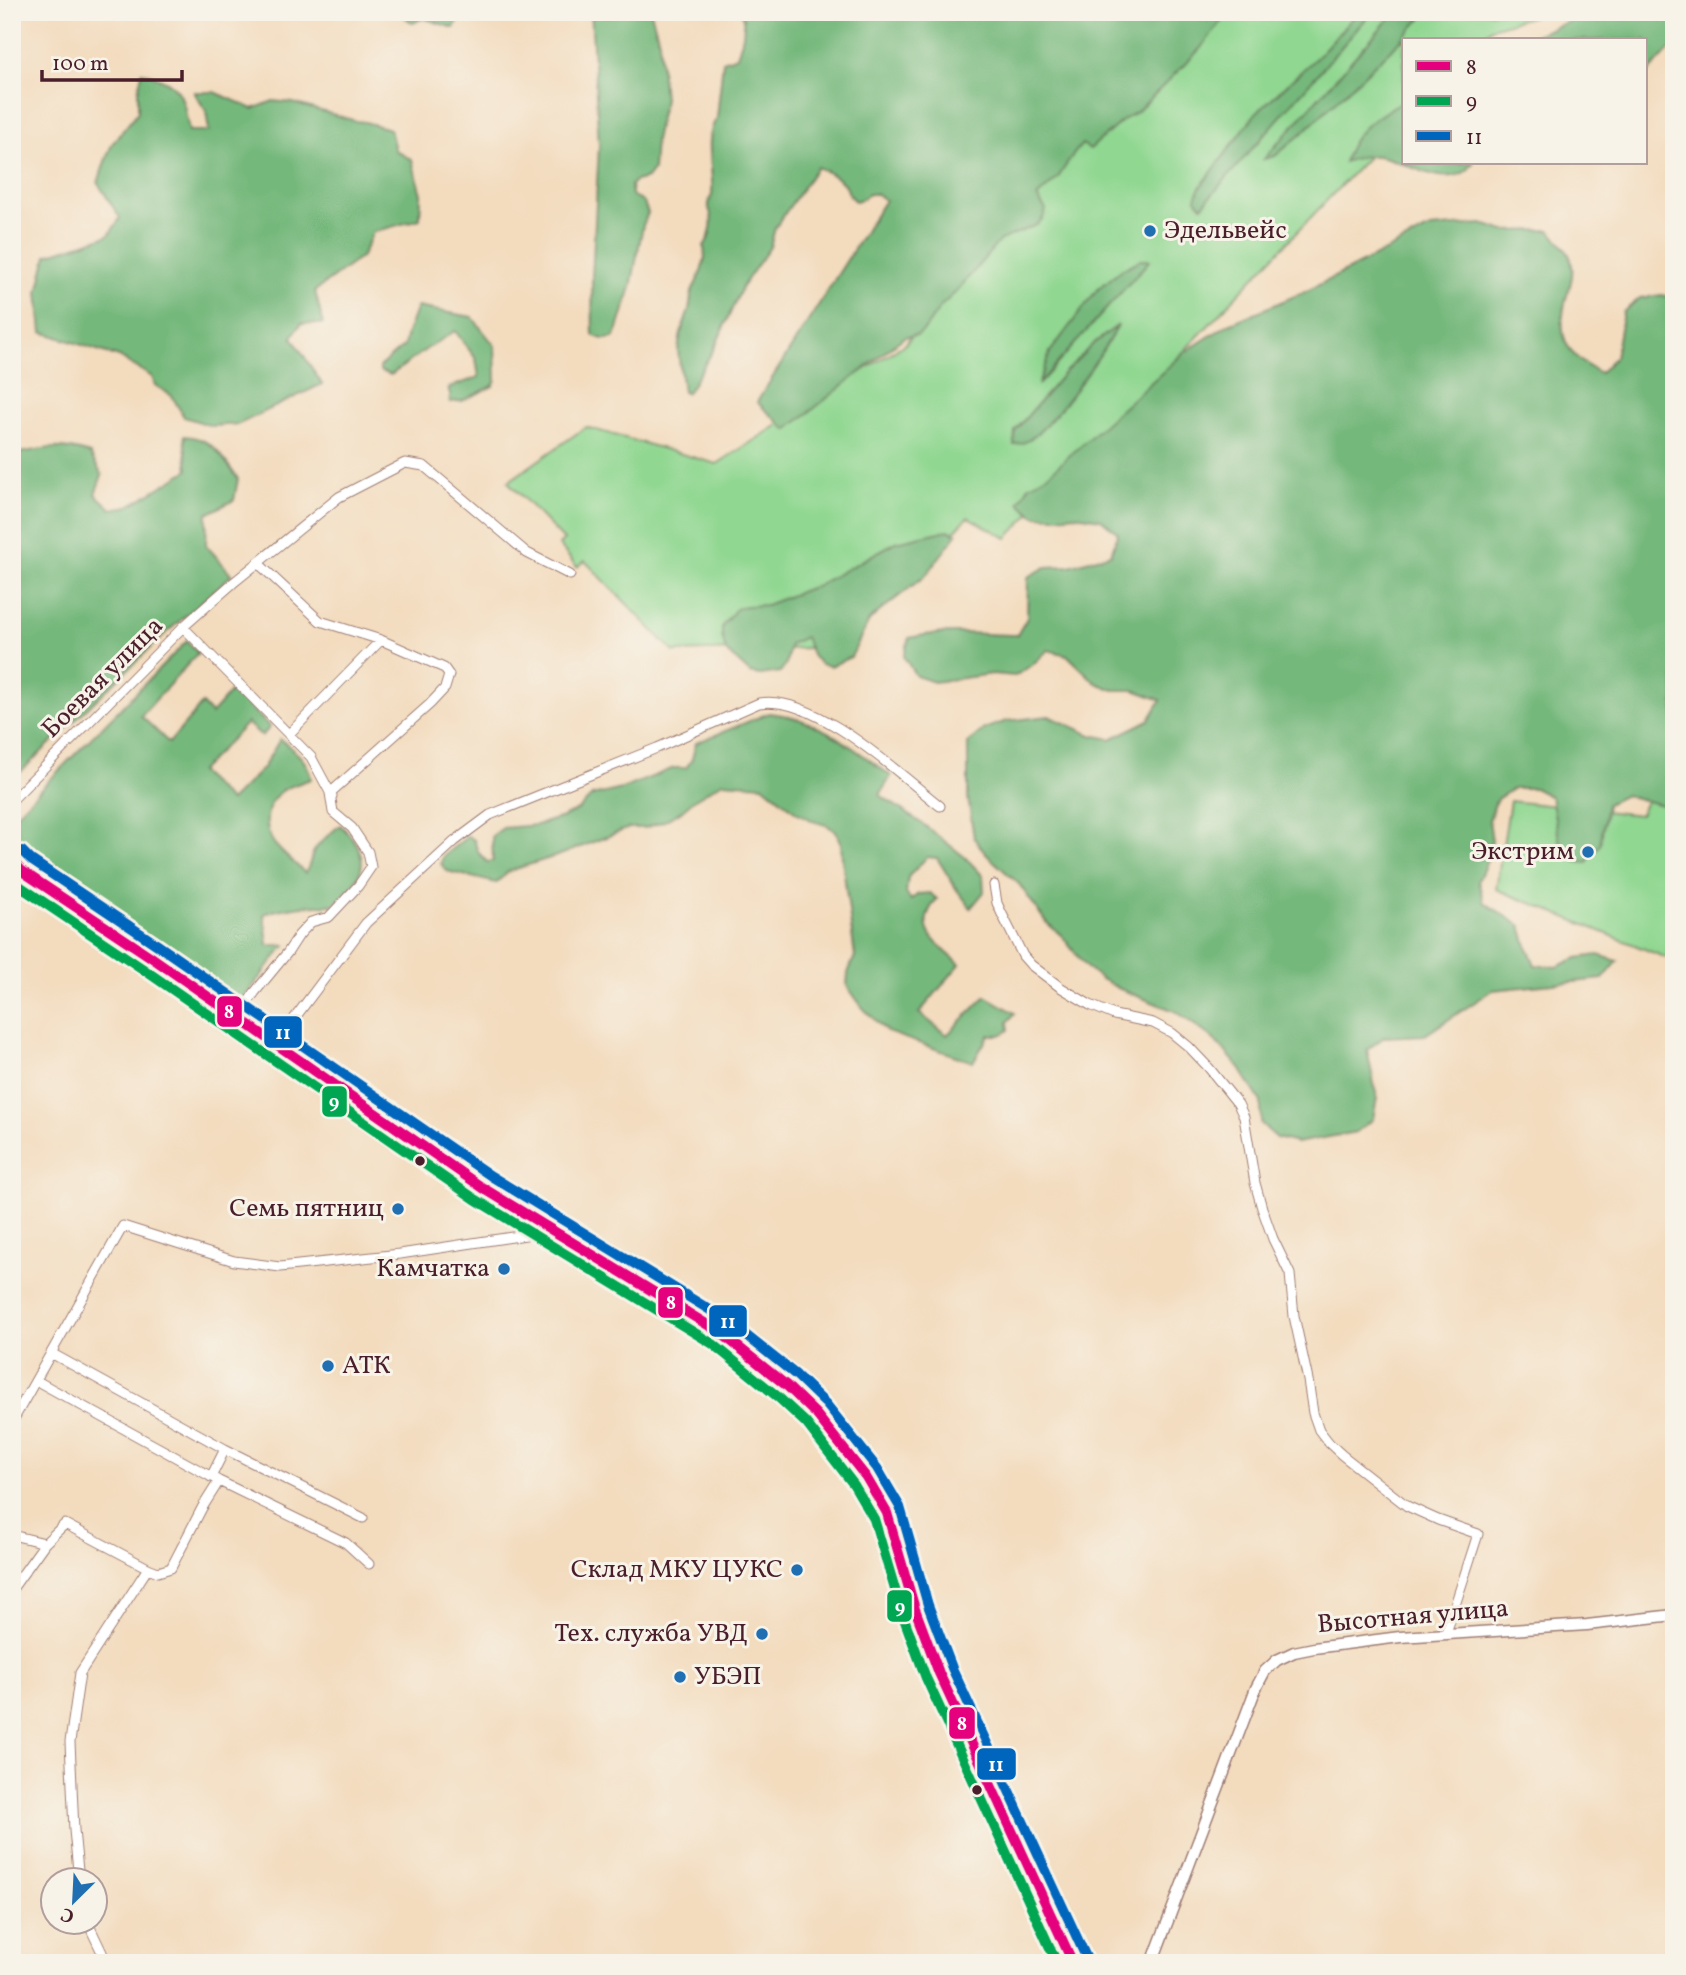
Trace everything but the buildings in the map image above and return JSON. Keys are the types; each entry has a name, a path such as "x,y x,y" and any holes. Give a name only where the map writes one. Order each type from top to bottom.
{"street":[{"path":"183,627 339,497 405,463 424,466 527,553 570,575"},
{"path":"258,563 320,621 380,640 444,668 449,675 444,688 430,704 331,795"},
{"name":"Боевая улица","path":"12,800 183,627 311,757 331,795 333,812 352,828 368,852 371,867 358,886 328,917 311,922 238,1017"},
{"path":"289,734 380,640"},
{"path":"276,1043 366,923 455,841 490,815 657,748 759,703 785,703 829,722 858,741 940,806"},
{"path":"12,861 22,871 276,1043 483,1188 702,1321 754,1358 816,1414 862,1471 881,1502 942,1680 1073,1963"},
{"path":"994,885 1001,912 1023,956 1031,965 1090,1005 1114,1015 1153,1023 1172,1033 1202,1061 1238,1104 1244,1117 1262,1208 1290,1274 1294,1316 1318,1430 1342,1455 1371,1475 1407,1506 1478,1534 1446,1633"},
{"path":"12,1422 123,1226 234,1261 280,1267 400,1254 552,1231"},
{"path":"51,1353 225,1450 363,1518"},
{"path":"37,1381 215,1479 346,1543 369,1564"},
{"path":"12,1589 45,1543 65,1524 148,1568 158,1572 171,1568 202,1508 225,1450"},
{"path":"12,1535 45,1543"},
{"path":"78,1867 70,1742 80,1673 148,1568"},
{"name":"Высотная улица","path":"1152,1963 1258,1683 1267,1669 1284,1656 1359,1641 1587,1625 1674,1615"},
{"path":"95,1937 107,1963"}],"green space":[{"path":"398,12 463,12 454,28 423,18 413,23"},
{"path":"591,12 651,12 659,41 664,99 655,140 653,170 647,178 631,185 632,195 644,203 648,213 643,225 631,287 617,332 613,338 607,339 593,335 592,279 599,145"},
{"path":"741,12 1229,12 1199,50 1138,111 1123,120 1090,149 1082,144 1057,179 1037,197 1046,210 1037,225 1000,240 941,306 925,329 918,335 904,337 787,430 757,402 885,200 876,194 869,194 855,201 841,181 817,167 775,228 770,247 742,287 714,349 689,390 683,392 678,350 692,292 705,258 704,246 711,227 711,134 717,118 723,61 737,56 742,40 744,23"},
{"name":"Эдельвейс","path":"1192,12 1547,12 1491,28 1481,38 1402,38 1402,121 1007,538 968,517 845,647 674,652 585,561 577,567 559,545 564,540 508,482 586,427 717,464 905,344"},
{"path":"1358,12 1372,12 1202,206 1196,199 1199,189 1256,113 1318,56"},
{"path":"1395,12 1427,12 1299,136 1275,156 1264,159"},
{"path":"1592,12 1674,12 1674,45 1648,73 1648,38 1528,38"},
{"path":"142,72 166,81 178,92 189,131 209,131 206,111 194,92 215,92 253,109 273,101 293,103 390,129 395,150 412,160 421,194 420,219 373,232 362,256 315,291 323,324 301,323 292,337 322,384 239,424 212,426 184,417 172,396 155,385 152,377 119,357 42,332 38,292 47,255 109,235 120,218 98,183 112,144 138,112"},
{"path":"1402,101 1402,163 1376,156 1344,162 1354,140 1375,119"},
{"path":"1404,164 1472,164 1457,175 1447,177 1426,173"},
{"path":"1482,224 1505,231 1550,230 1561,243 1572,266 1562,321 1566,342 1578,359 1600,373 1615,357 1623,312 1640,298 1662,295 1674,298 1674,792 1666,806 1625,795 1607,804 1600,845 1587,862 1565,859 1551,797 1534,788 1514,788 1497,799 1489,820 1492,841 1478,881 1484,902 1521,926 1535,965 1557,967 1577,958 1598,955 1618,961 1603,979 1493,990 1425,1035 1384,1037 1367,1050 1377,1098 1373,1119 1356,1132 1296,1143 1277,1138 1261,1124 1261,1102 1239,1067 1211,1037 1177,1012 1120,989 1086,967 1062,936 1046,922 1019,884 987,855 974,838 968,798 968,743 984,729 1007,721 1049,716 1091,735 1111,739 1149,720 1161,700 1134,690 1114,690 1096,683 1067,655 1048,650 1015,676 992,674 934,682 916,676 904,657 909,638 922,635 1017,635 1027,618 1028,577 1046,567 1069,566 1111,554 1118,533 1101,519 1076,515 1035,516 1019,503 1029,486 1049,474 1185,352 1229,324 1309,290 1430,228"},
{"path":"1140,260 1150,260 1038,385 1050,352 1097,290 1121,270"},
{"path":"417,307 472,317 495,346 496,380 493,386 462,401 450,402 448,388 479,377 476,359 455,331 391,375 380,371 380,366 404,346"},
{"path":"1118,325 1062,407 1036,435 1014,445 1015,431 1064,373 1093,344"},
{"path":"184,436 210,444 238,479 234,500 207,514 206,545 232,575 166,633 12,780 12,441 20,453 55,448 90,454 102,475 95,494 112,509 129,506 188,470"},
{"path":"948,530 957,534 926,575 870,619 851,657 831,666 821,664 813,657 805,637 790,644 786,664 780,672 760,675 750,673 726,651 722,626 736,609 766,605 818,585 896,542"},
{"path":"187,641 198,653 141,716 169,743 202,704 211,714 232,690 270,727 262,736 247,723 199,772 230,801 263,768 280,739 304,761 311,779 285,789 270,805 267,820 273,842 305,873 316,847 340,825 354,841 361,858 362,866 354,884 334,904 290,908 264,914 268,945 285,945 239,1004 164,948 136,940 28,865 12,848 12,818"},
{"path":"769,713 819,727 891,776 880,795 966,858 983,876 984,892 971,908 937,858 927,857 908,877 906,893 911,900 918,894 930,893 937,899 930,910 927,927 936,943 960,964 919,1013 947,1035 986,996 1015,1013 1008,1022 1009,1030 1000,1035 989,1035 973,1062 887,1032 863,1008 847,986 848,973 855,956 841,842 836,831 796,812 763,785 723,782 664,821 645,828 629,828 560,855 509,871 496,883 447,871 441,864 443,856 468,836 474,840 478,852 487,862 493,861 492,836 503,828 537,825 563,817 579,809 592,796 622,789 674,768 686,768 692,759 696,743"},
{"name":"Экстрим","path":"1674,736 1674,961 1496,889 1510,801 1640,815"}],"transit line":[{"name":"11","path":"22,851 31,860 491,1176 728,1321 796,1375 826,1404 877,1468 900,1507 928,1605 952,1668 1086,1957"},
{"name":"8","path":"12,861 22,871 151,957 483,1188 721,1333 787,1386 816,1414 866,1477 887,1513 915,1609 939,1673 1073,1963"},
{"name":"9","path":"12,881 475,1199 713,1344 806,1423 854,1485 874,1519 902,1613 926,1678 1057,1963"}],"place":[{"name":"Эдельвейс","path":"1150,231"},
{"name":"Экстрим","path":"1588,852"},
{"name":"Семь пятниц","path":"398,1209"},
{"name":"Камчатка","path":"504,1269"},
{"name":"АТК","path":"328,1366"},
{"name":"Склад МКУ ЦУКС","path":"797,1570"},
{"name":"Тех. служба УВД","path":"762,1634"},
{"name":"УБЭП","path":"680,1677"}]}
